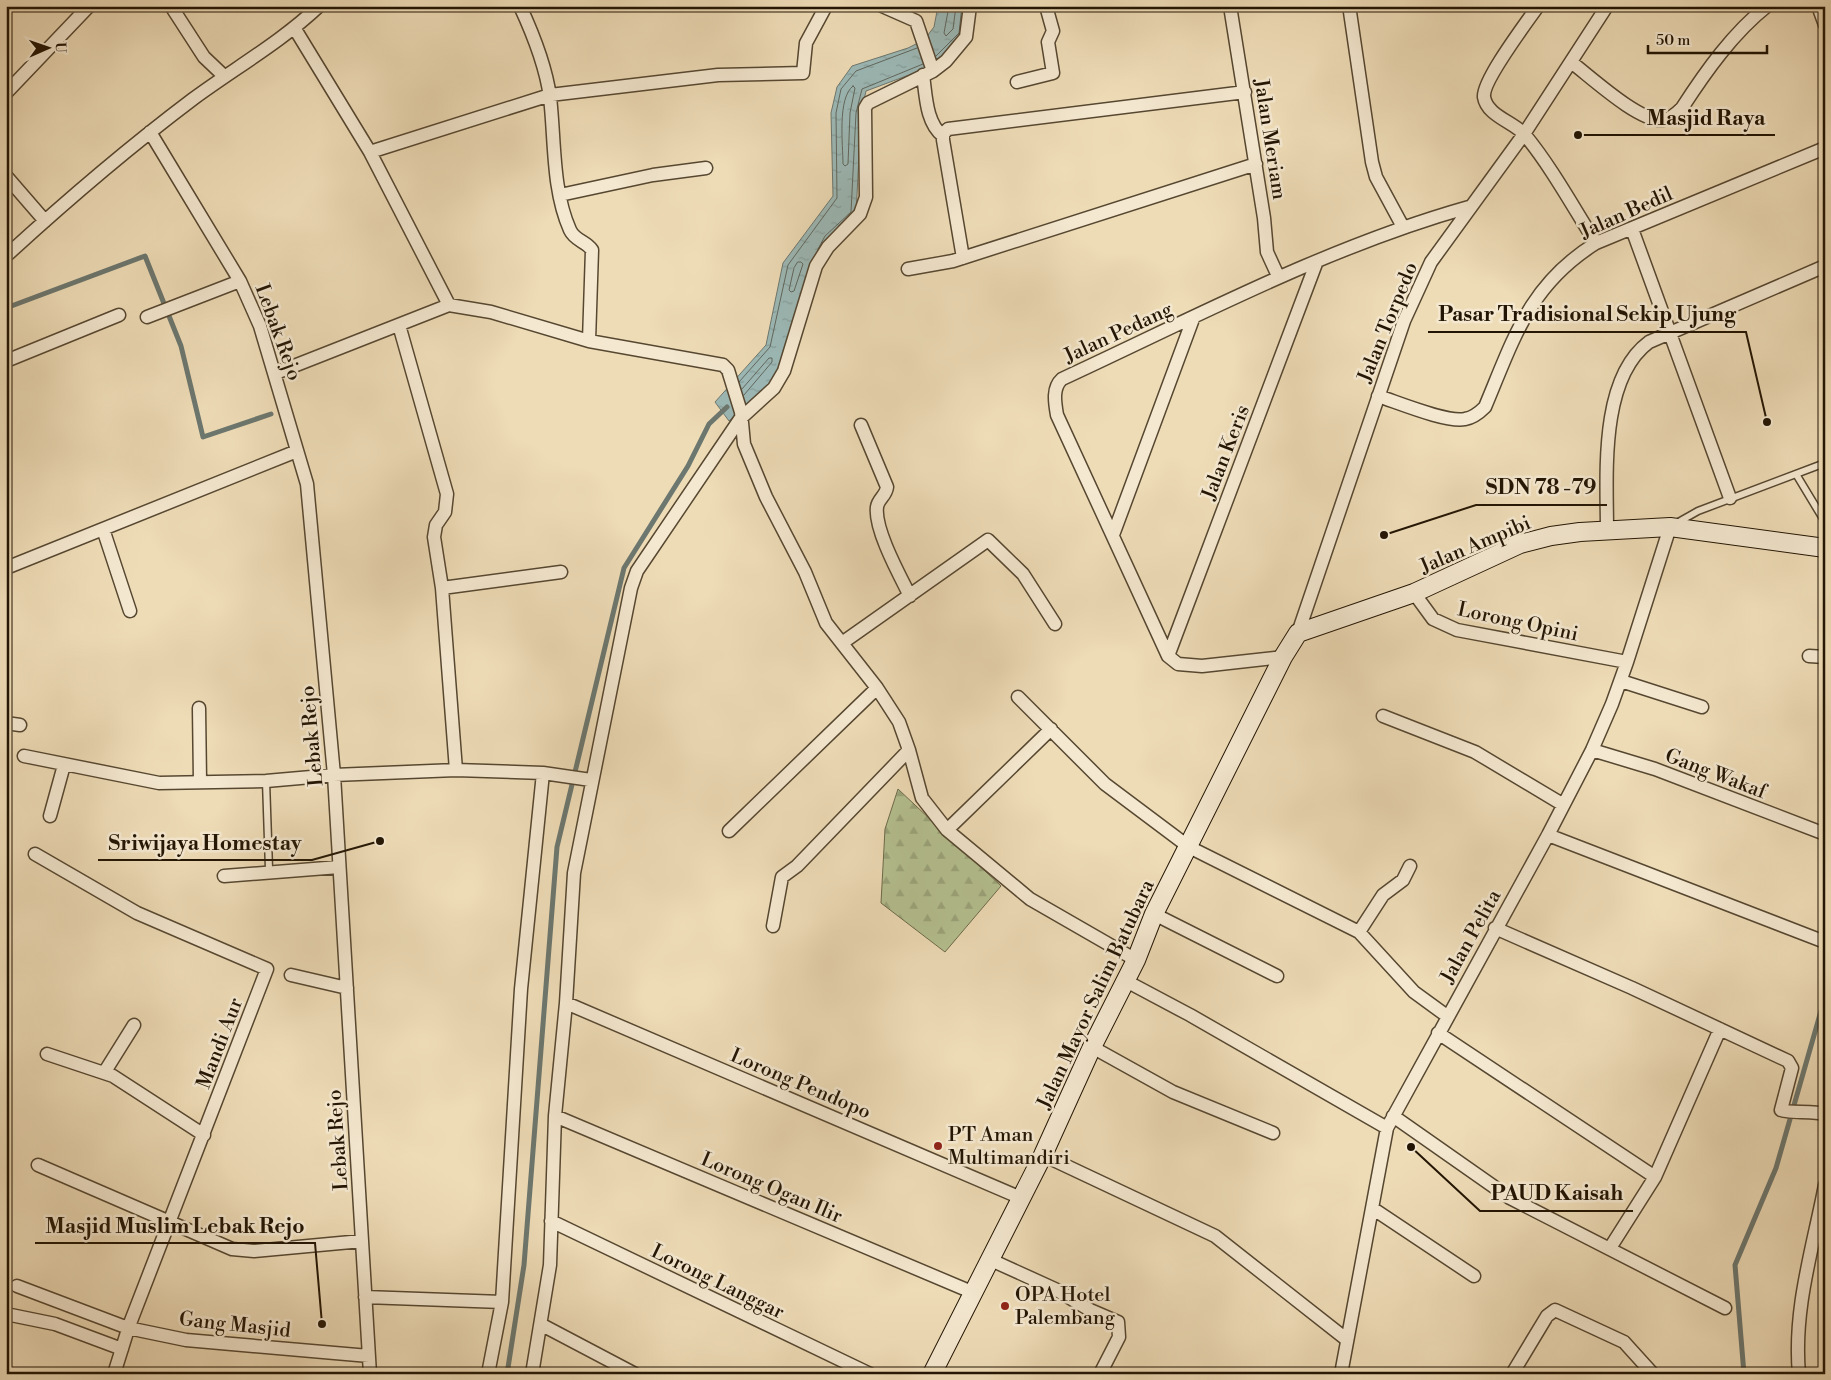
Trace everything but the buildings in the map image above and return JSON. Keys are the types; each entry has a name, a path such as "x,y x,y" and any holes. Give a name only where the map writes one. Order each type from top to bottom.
{"street":[{"path":"6,93 89,6"},
{"path":"171,6 204,57 224,76"},
{"path":"6,256 45,220 150,132 224,76 294,29 319,6"},
{"path":"520,6 531,31 550,95 560,195 570,232 575,238 589,245 592,250 589,341"},
{"path":"370,152 550,95 718,75 802,73 806,43 826,6"},
{"path":"882,6 913,18 917,23 929,71 927,104 934,130 943,136"},
{"path":"532,1374 542,1325 550,1265 555,1116 566,1003 574,873 588,780 631,588 637,571 740,416 774,388 784,371 816,266 828,247 860,214 866,197 865,108 870,100 946,61 966,37 970,6"},
{"path":"1017,82 1053,73 1048,43 1053,31 1046,6"},
{"name":"Jalan Meriam","path":"1230,6 1256,164 1268,252 1278,276"},
{"path":"1538,6 1503,57 1485,93 1489,109 1524,134 1596,243"},
{"name":"Jalan Torpedo","path":"1298,633 1404,321 1431,262 1469,207 1524,134 1608,6"},
{"path":"1571,62 1642,116 1666,120 1682,108 1726,47 1767,6"},
{"path":"1818,6 1825,25"},
{"path":"1350,12 1372,162 1376,177 1403,227"},
{"path":"294,29 370,152 449,306"},
{"path":"963,258 943,136 948,129 1244,92"},
{"name":"Lebak Rejo","path":"150,132 240,280 260,326 276,373 307,484 334,775 370,1374"},
{"name":"Jalan Bedil","path":"1378,396 1447,418 1465,420 1479,413 1485,407 1517,330 1530,309 1561,268 1596,243 1825,148"},
{"path":"908,269 963,258 1256,164"},
{"path":"560,195 654,175 706,168"},
{"path":"6,176 45,220"},
{"name":"Jalan Pedang","path":"1168,656 1058,416 1055,399 1057,384 1062,379 1193,319 1278,276 1403,227 1469,207"},
{"path":"1632,228 1730,498"},
{"name":"Jalan Keris","path":"1168,656 1317,261"},
{"path":"1607,531 1609,432 1616,397 1624,375 1638,350 1649,342 1825,266"},
{"path":"147,317 240,280"},
{"path":"276,373 449,306 491,312 589,341 714,362 728,370 740,416 744,444 766,497 805,572 826,623 877,688 899,722 910,750 922,798 948,830 1030,899 1136,960"},
{"path":"6,361 119,315"},
{"path":"1113,535 1193,319"},
{"path":"399,325 447,494 445,512 434,532 442,588 456,770"},
{"path":"861,425 887,487 887,493 878,502 876,515 888,550 910,596"},
{"path":"6,568 298,451"},
{"name":"Jalan Ampibi","path":"1298,633 1414,593 1520,544 1551,536 1670,528 1825,548"},
{"name":"Jalan Pelita","path":"1340,1374 1387,1128 1495,928 1548,835 1562,804 1592,750 1628,662 1670,528"},
{"path":"103,529 130,611"},
{"path":"842,643 988,540 1023,574 1055,624"},
{"path":"442,588 561,572"},
{"name":"Lorong Opini","path":"1414,593 1433,619 1457,630 1628,662"},
{"name":"Jalan Mayor Salim Batubara","path":"932,1374 1043,1156 1092,1047 1136,960 1154,914 1190,847 1283,657 1298,633"},
{"path":"1168,656 1178,664 1202,666 1283,657"},
{"path":"1809,656 1825,658"},
{"path":"1621,681 1702,707"},
{"path":"730,831 877,688"},
{"path":"1018,697 1105,784 1190,847 1360,932 1414,992 1447,1016"},
{"path":"199,708 200,781"},
{"path":"1384,716 1475,752 1562,804"},
{"path":"6,723 20,725"},
{"path":"948,830 1051,729"},
{"path":"773,926 782,877 797,866 910,750"},
{"name":"Gang Wakaf","path":"1592,750 1655,769 1825,834"},
{"path":"24,756 159,783 266,781 334,775 456,770 549,774 588,780"},
{"path":"50,816 64,765"},
{"path":"488,1374 502,1302 521,989 549,774"},
{"path":"1548,835 1825,942"},
{"name":"Mandi Aur","path":"35,854 137,913 267,969 128,1328 114,1374"},
{"path":"1360,932 1383,894 1403,880 1410,866"},
{"path":"224,876 339,867"},
{"path":"1154,914 1277,976"},
{"path":"1495,928 1791,1063 1792,1068 1781,1110 1785,1112 1800,1111 1825,1114"},
{"path":"290,976 347,988"},
{"path":"1126,981 1387,1128"},
{"name":"Lorong Pendopo","path":"566,1003 1021,1198"},
{"path":"104,1073 134,1024"},
{"path":"1610,1248 1655,1177 1720,1029"},
{"path":"1438,1033 1655,1177"},
{"path":"1092,1047 1173,1092 1273,1134"},
{"path":"47,1054 113,1076 204,1135"},
{"name":"Lorong Ogan Ilir","path":"555,1116 974,1293"},
{"path":"1393,1116 1510,1198 1725,1308"},
{"path":"1043,1156 1215,1236 1346,1339"},
{"path":"38,1165 232,1249 243,1250 362,1241"},
{"path":"1799,1374 1796,1349 1802,1291 1825,1185"},
{"path":"1372,1208 1474,1276"},
{"name":"Lorong Langgar","path":"551,1221 870,1374"},
{"path":"991,1260 1057,1290 1090,1310 1118,1322 1119,1337 1100,1374"},
{"name":"Gang Masjid","path":"17,1286 128,1328 186,1340 369,1356"},
{"path":"365,1297 502,1302"},
{"path":"1512,1374 1547,1316 1555,1310 1624,1342 1653,1374"},
{"path":"6,1314 55,1324 122,1349"},
{"path":"542,1325 635,1374"}],"lane":[{"path":"1670,528 1698,511 1825,463"},
{"path":"1796,474 1825,522"},
{"path":"266,781 269,869"}],"green space":[{"path":"898,789 1001,886 945,952 881,903 885,829"}],"water":[{"path":"938,6 967,6 964,34 934,64 866,91 861,114 856,215 828,240 783,368 752,402 729,421 715,402 766,345 783,263 833,196 831,113 837,87 852,66 908,48 924,40 934,27"}],"waterway":[{"path":"6,308 145,256 181,346 203,437 271,414"},
{"path":"507,1374 524,1265 557,847 624,568 688,466 709,424 727,407"},
{"path":"1744,1374 1735,1265 1776,1168 1825,997"}],"place":[{"name":"Masjid Raya","path":"1578,135"},
{"name":"Pasar Tradisional Sekip Ujung","path":"1767,422"},
{"name":"SDN 78 -79","path":"1384,535"},
{"name":"Sriwijaya Homestay","path":"380,841"},
{"name":"PT Aman Multimandiri","path":"938,1146"},
{"name":"PAUD Kaisah","path":"1411,1147"},
{"name":"OPA Hotel Palembang","path":"1005,1306"},
{"name":"Masjid Muslim Lebak Rejo","path":"322,1324"}]}
